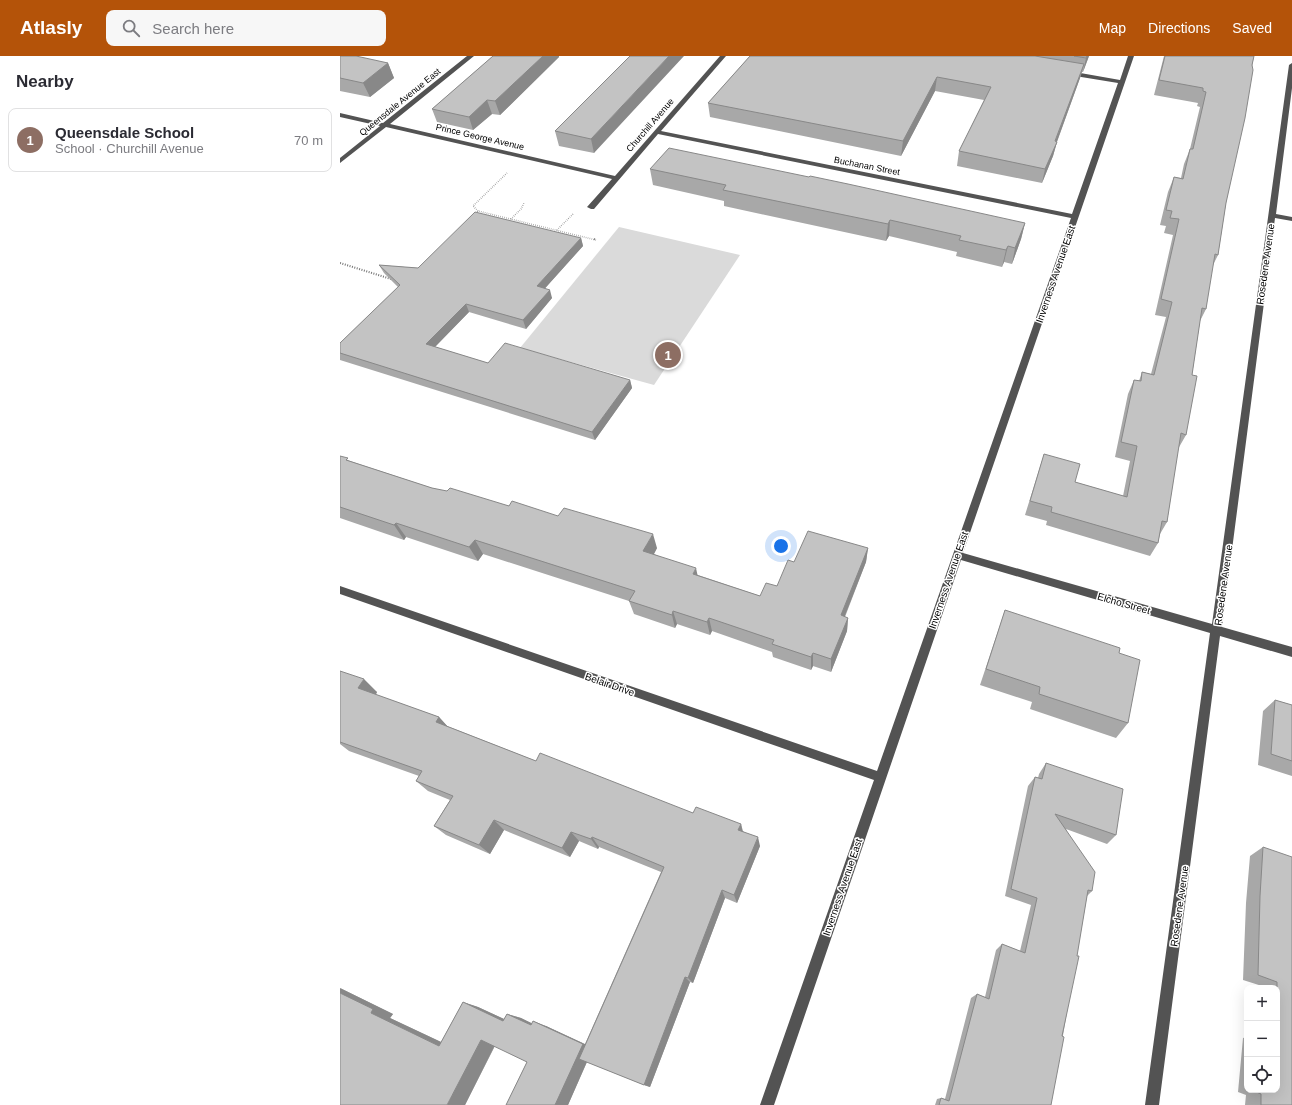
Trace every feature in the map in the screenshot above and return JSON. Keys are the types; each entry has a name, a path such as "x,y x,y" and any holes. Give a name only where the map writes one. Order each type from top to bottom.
{"street":[{"name":"Queensdale Avenue East","path":"340,161 471,56"},
{"name":"Churchill Avenue","path":"591,206 723,56"},
{"name":"Inverness Avenue East","path":"767,1105 1131,56"},
{"name":"Rosedene Avenue","path":"1152,1105 1292,66"},
{"path":"1063,72 1122,82"},
{"name":"Prince George Avenue","path":"340,115 616,178"},
{"name":"Buchanan Street","path":"656,132 1075,217"},
{"path":"1283,133 1292,134"},
{"path":"1272,215 1292,219"},
{"name":"Elcho Street","path":"957,554 1292,652"},
{"name":"Belair Drive","path":"340,590 880,778"}],"path":[{"path":"510,170 473,206 478,211 596,240"},
{"path":"511,219 521,209 524,203"},
{"path":"472,216 478,211"},
{"path":"557,231 576,211"},
{"path":"340,263 394,280"},
{"path":"390,279 394,277"}],"shaded area":[{"path":"619,227 740,255 654,385 520,348"}],"building":[{"path":"340,56 356,56 388,63 363,83 340,78"},
{"path":"493,56 543,56 495,101 487,100 469,117 432,109"},
{"path":"630,56 669,56 591,139 555,131"},
{"path":"750,56 1035,56 1084,64 1055,141 1057,142 1045,169 959,151 991,87 937,77 903,141 708,103"},
{"path":"1074,56 1087,56 1086,58"},
{"path":"1165,56 1254,56 1245,118 1226,203 1218,255 1215,254 1206,309 1202,308 1192,375 1197,376 1186,435 1181,433 1167,522 1162,521 1158,543 1051,512 1052,507 1030,501 1044,454 1080,464 1075,482 1127,497 1137,446 1121,442 1134,380 1141,381 1142,372 1154,375 1172,302 1161,299 1179,219 1170,218 1172,211 1166,210 1174,177 1183,179 1190,149 1193,149 1206,92 1203,91 1203,88 1159,80"},
{"path":"669,148 848,184 1025,223 1015,248 1008,246 1006,250 959,240 961,236 890,220 888,224 723,190 726,185 650,169"},
{"path":"475,212 581,238 537,286 550,290 523,320 466,304 426,344 488,363 505,343 630,380 592,432 340,353 340,343 400,285 379,265 418,268"},
{"path":"340,456 348,458 346,460 432,488 447,491 450,488 509,506 512,501 558,516 564,508 653,534 643,551 696,568 693,574 760,596 766,583 777,586 788,560 794,562 808,531 868,548 841,615 848,618 831,659 813,653 811,657 772,644 774,640 709,618 707,622 673,611 672,615 629,601 635,591 475,540 469,547 396,523 394,525 340,507"},
{"path":"1005,610 1120,648 1119,653 1140,660 1128,723 1039,694 1040,687 986,669"},
{"path":"340,671 364,679 358,688 439,717 436,722 536,761 540,753 693,813 696,807 741,824 738,830 758,837 734,895 722,890 688,978 685,977 644,1085 579,1059 664,867 592,837 591,839 571,832 562,848 494,820 479,845 434,826 453,796 416,781 422,771 340,742"},
{"path":"1275,700 1292,705 1292,761 1271,754"},
{"path":"1046,763 1123,789 1116,835 1055,814 1095,872 1092,891 1088,890 1077,956 1079,956 1062,1036 1064,1037 1051,1105 939,1105 941,1098 949,1101 977,994 989,999 1002,944 1025,953 1037,898 1011,889 1035,777 1042,779"},
{"path":"1263,847 1292,857 1292,1105 1261,1105 1261,1094 1259,1093 1280,1093 1280,985 1277,985 1277,982 1258,975"},
{"path":"340,993 373,1009 371,1013 439,1046 463,1002 503,1021 507,1014 531,1025 533,1021 583,1044 555,1105 506,1105 527,1062 481,1040 447,1105 340,1105"}],"place":[{"name":"Queensdale School","path":"668,355"}]}
